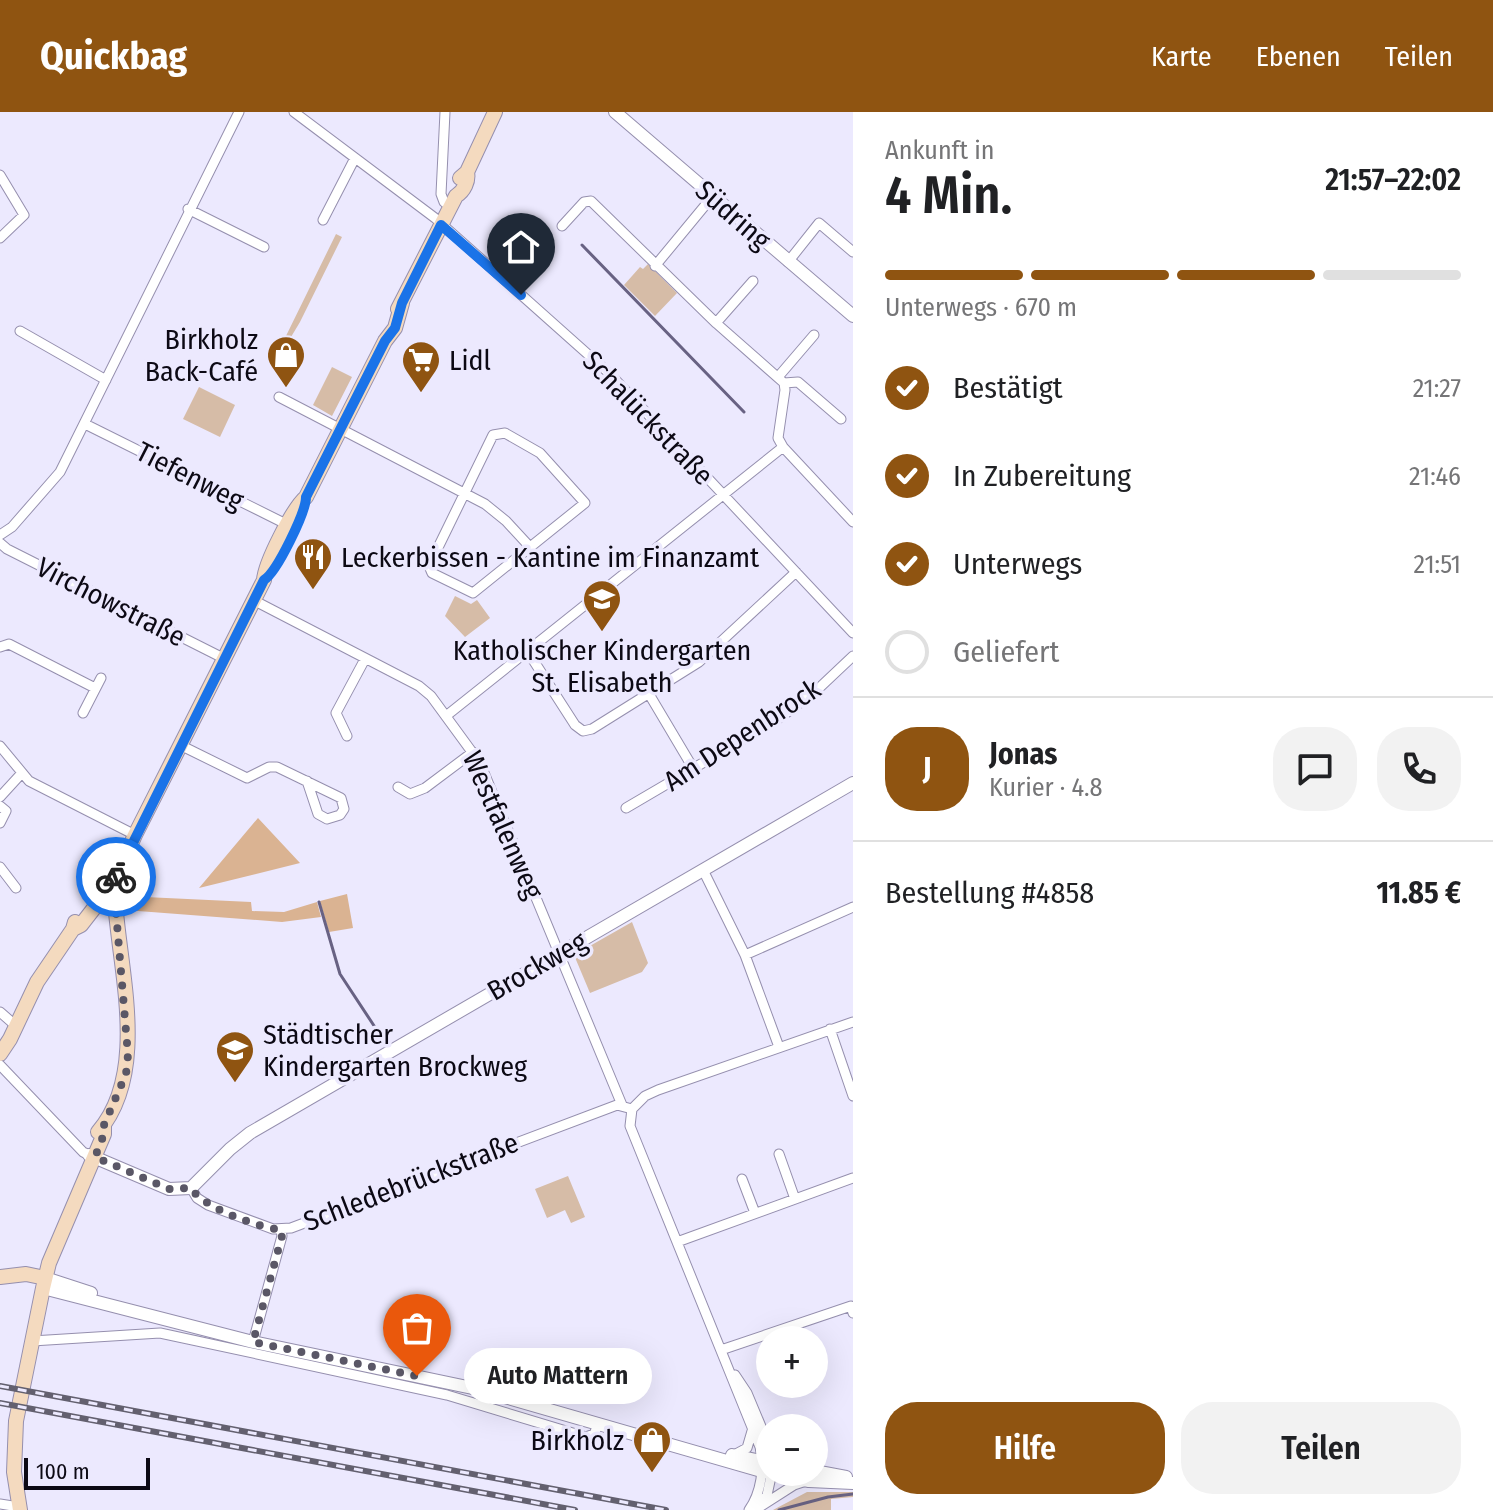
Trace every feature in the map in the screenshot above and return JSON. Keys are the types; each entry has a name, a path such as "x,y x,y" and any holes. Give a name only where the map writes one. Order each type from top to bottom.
{"main road":[{"path":"0,1054 37,982 73,929 81,925 102,892 112,885 264,580 267,567 291,527 298,506 306,497 385,341 386,330 453,201 455,189 497,112"},
{"path":"19,1508 14,1472 14,1438 44,1283 84,1181 98,1132 126,1074 128,1055 116,912 102,892"},
{"path":"0,1042 15,1026"},
{"path":"0,1277 44,1283"}],"street":[{"path":"0,535 12,527 60,472 188,209 239,112"},
{"name":"Schalückstraße","path":"294,112 441,225 610,374 853,633"},
{"path":"445,112 441,194 444,202 453,201"},
{"name":"Südring","path":"615,112 853,316"},
{"path":"323,220 355,158"},
{"path":"0,175 24,215 0,238"},
{"path":"655,266 712,197"},
{"path":"562,226 584,202 591,201 655,266 781,380 798,382 841,419"},
{"path":"188,209 264,247"},
{"path":"788,262 819,223 853,252"},
{"path":"716,323 753,281"},
{"path":"20,331 106,380"},
{"path":"814,335 781,380 778,438 853,522"},
{"path":"279,397 485,504 530,547"},
{"name":"Tiefenweg","path":"85,424 291,527"},
{"path":"505,433 540,453 585,503 473,593 432,573 429,566 465,494 493,435 505,433"},
{"path":"446,716 783,447"},
{"name":"Virchowstraße","path":"0,543 223,658"},
{"path":"528,652 575,725 583,731 592,729 699,662 796,572"},
{"name":"Westfalenweg","path":"253,600 419,686 431,696 473,752 508,826 627,1107 630,1126 756,1438"},
{"path":"0,647 9,644 95,688"},
{"name":"Am Depenbrock","path":"626,808 781,717 817,690 853,656"},
{"path":"347,736 336,713 365,659"},
{"path":"83,713 101,678"},
{"path":"649,694 693,768"},
{"path":"180,745 247,778 269,767 277,767 307,781 341,798 344,809 340,815 327,819 318,814 307,781"},
{"path":"0,746 29,781 135,835"},
{"path":"398,787 410,794 425,788 473,752"},
{"path":"0,797 21,774"},
{"name":"Brockweg","path":"191,1188 250,1133 853,783"},
{"path":"0,806 6,811 0,823"},
{"path":"0,867 16,888"},
{"path":"703,870 745,955 779,1047"},
{"path":"745,955 853,907"},
{"path":"0,1012 15,1026"},
{"name":"Schledebrückstraße","path":"0,1065 83,1152 169,1189 191,1188 197,1198 208,1205 281,1230 627,1107 658,1090 853,1022"},
{"path":"830,1029 853,1096"},
{"path":"779,1154 795,1199"},
{"path":"677,1242 853,1178"},
{"path":"742,1179 755,1213"},
{"path":"253,1342 282,1236 281,1230"},
{"path":"44,1283 163,1319 253,1342 477,1389 598,1425 756,1465"},
{"path":"722,1355 851,1306 853,1313"},
{"path":"160,1333 163,1319"},
{"path":"32,1341 160,1333 447,1395 586,1437 594,1434 598,1425"},
{"name":"Westfalenweg","path":"722,1355 747,1393 756,1415"},
{"path":"734,1455 747,1448 752,1428"},
{"path":"689,1448 734,1455 756,1463"},
{"path":"828,1478 853,1481"},
{"path":"754,1510 760,1486"},
{"path":"754,1510 792,1486"},
{"path":"0,1504 19,1508"}],"shaded area":[{"path":"336,234 342,237 288,342 284,340"},
{"path":"648,264 677,293 655,316 624,285 640,267 643,269"},
{"path":"332,367 352,377 332,416 313,405"},
{"path":"199,387 235,405 220,437 183,419"},
{"path":"455,596 471,604 477,600 490,618 465,637 445,616"},
{"path":"258,818 300,863 199,888"},
{"path":"347,894 353,928 329,932 320,901"},
{"path":"124,896 251,902 252,911 284,912 317,902 321,917 282,922 125,910"},
{"path":"632,922 648,963 642,972 590,993 574,955"},
{"path":"568,1176 585,1217 571,1223 565,1210 547,1218 535,1189"},
{"path":"807,1492 853,1492 853,1497 831,1499 831,1510 773,1510"}],"waterway":[{"path":"582,245 744,412"},
{"path":"319,902 340,974 386,1044"},
{"path":"779,1510 853,1494"}],"railway":[{"path":"0,1386 666,1510"},
{"path":"0,1403 575,1510"}],"way so far":[{"path":"116,877 105,895 116,912 128,1055 126,1074 104,1125 104,1134 95,1157 175,1191 191,1188 197,1198 208,1205 281,1230 282,1236 253,1342 417,1376"}],"place":[{"name":"Birkholz Back-Café","path":"286,389"},
{"name":"Lidl","path":"421,394"},
{"name":"Leckerbissen - Kantine im Finanzamt","path":"313,591"},
{"name":"Katholischer Kindergarten St. Elisabeth","path":"602,633"},
{"name":"Städtischer Kindergarten Brockweg","path":"235,1084"},
{"name":"Auto Mattern","path":"417,1376"},
{"name":"Birkholz","path":"652,1474"}],"route":[{"path":"116,877 223,658 264,580 276,565 304,510 306,497 385,341 395,328 402,303 441,225 521,295"}]}
